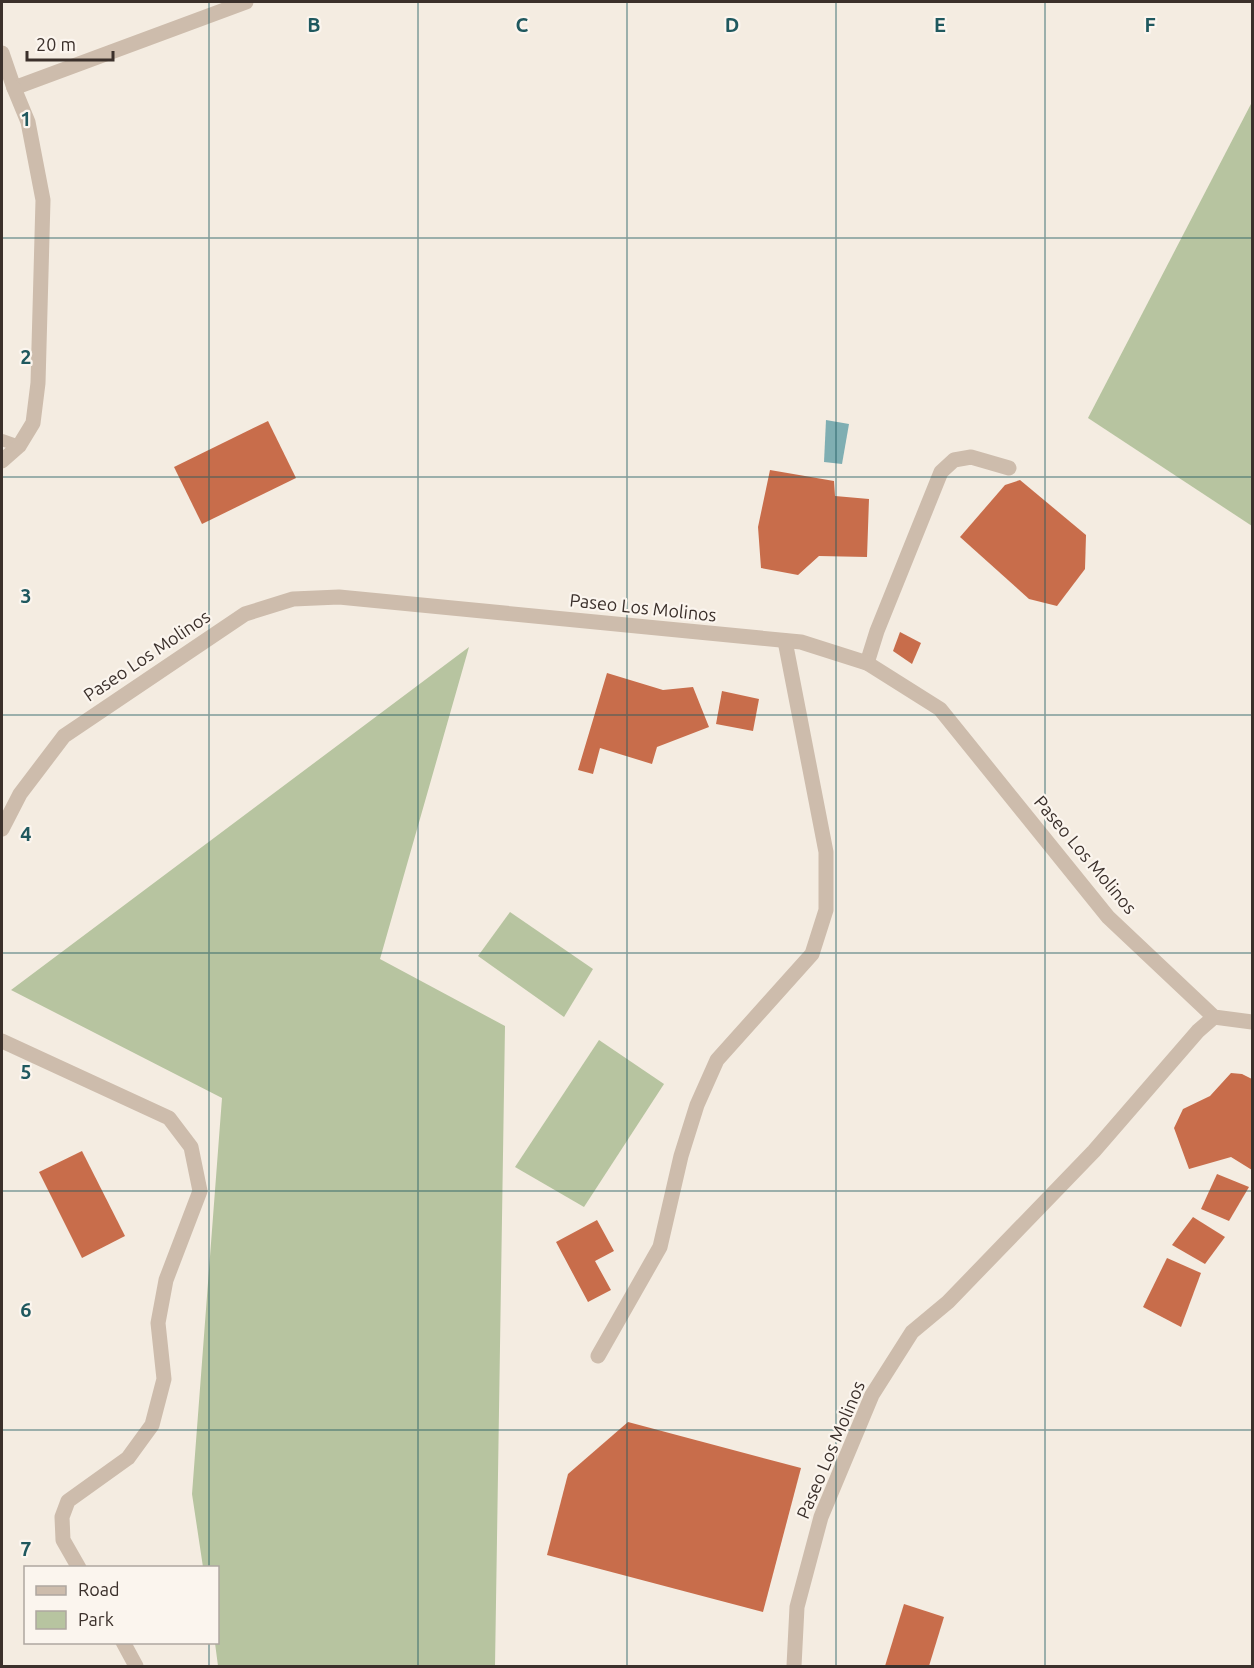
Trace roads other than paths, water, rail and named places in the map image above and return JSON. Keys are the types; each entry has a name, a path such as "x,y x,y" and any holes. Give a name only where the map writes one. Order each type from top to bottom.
{"street":[{"path":"14,88 246,2"},
{"path":"2,53 28,122 43,200 38,383 33,423 19,446 2,461"},
{"path":"867,663 877,631 941,472 954,460 971,457 1009,468"},
{"name":"Paseo Los Molinos","path":"2,829 20,794 64,736 245,615 293,599 339,597 801,642 867,663 940,709 1108,917 1214,1017 1198,1031 1094,1151 948,1302 912,1332 872,1395 821,1517 797,1607 794,1666"},
{"path":"598,1356 660,1246 681,1156 697,1105 717,1060 812,954 826,910 826,852 784,641"},
{"path":"1214,1017 1252,1022"},
{"path":"2,1041 169,1118 191,1147 200,1191 166,1280 158,1323 164,1379 153,1425 128,1458 68,1502 62,1517 63,1540 78,1566"},
{"path":"124,1644 136,1666"}],"lane":[{"path":"2,440 19,446"}],"water":[{"path":"826,420 849,424 842,464 824,462"}]}
